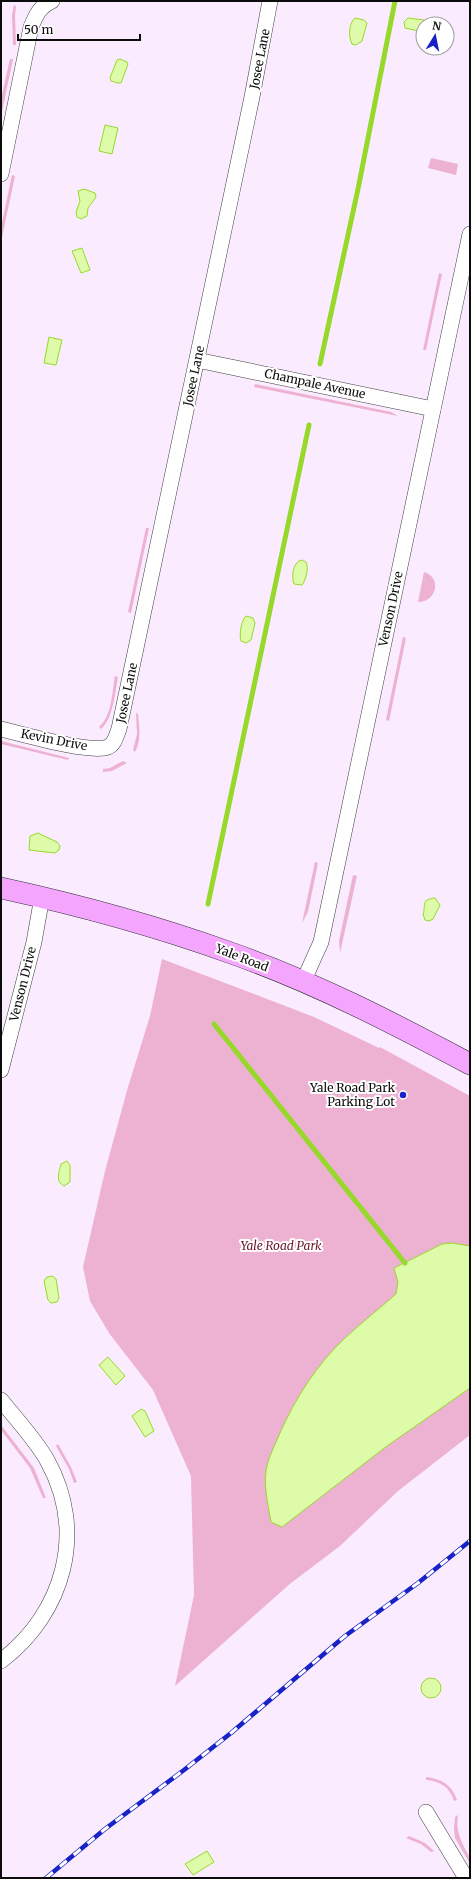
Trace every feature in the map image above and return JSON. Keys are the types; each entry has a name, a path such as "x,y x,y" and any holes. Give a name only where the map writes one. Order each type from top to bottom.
{"main road":[{"name":"Yale Road","path":"1,888 78,905 147,925 233,953 386,1019 470,1064"}],"street":[{"path":"1,174 31,27 37,13 43,6 52,1"},
{"name":"Josee Lane","path":"108,747 114,743 119,729 263,46 270,1"},
{"name":"Venson Drive","path":"303,982 321,942 470,234"},
{"name":"Champale Avenue","path":"197,360 433,409"},
{"name":"Kevin Drive","path":"1,729 82,747 98,749 108,747"},
{"name":"Venson Drive","path":"1,1070 34,942 42,897"},
{"path":"1,1400 47,1460 62,1494 67,1526 66,1556 63,1572 51,1603 28,1637 1,1662"},
{"path":"426,1812 466,1878"}],"green space":[{"path":"14,5 16,6 16,45 13,45 12,15"},
{"path":"10,59 13,59 1,116 1,99"},
{"path":"431,158 458,164 456,175 428,168"},
{"path":"12,175 15,176 1,242 1,227"},
{"path":"439,273 442,274 426,350 423,350"},
{"path":"255,384 391,412 398,416 254,387"},
{"path":"146,528 149,528 131,613 128,612"},
{"path":"424,572 430,575 433,579 435,589 429,598 418,602"},
{"path":"403,637 406,638 389,721 386,720"},
{"path":"115,676 118,677 113,705 105,725 101,729 99,727 107,717 109,710"},
{"path":"136,713 138,714 140,733 139,742 135,752 133,750 137,734"},
{"path":"1,741 69,758 68,760 1,744"},
{"path":"123,761 127,763 112,771 103,772 103,769 110,768"},
{"path":"315,862 318,863 308,912 302,923"},
{"path":"353,875 357,876 340,953 339,941"},
{"name":"Yale Road Park","path":"162,959 314,1017 379,1048 380,1047 470,1096 470,1435 398,1491 340,1546 291,1583 175,1686 194,1595 191,1476 153,1390 109,1333 90,1301 83,1267 105,1171 128,1087 150,1016"},
{"path":"1,1425 34,1468 46,1498 43,1498 30,1468 1,1430"},
{"path":"58,1444 71,1467 77,1482 74,1483 69,1469 56,1446"},
{"path":"426,1777 442,1781 452,1790 457,1800 454,1801 447,1788 440,1783 426,1780"},
{"path":"458,1815 458,1832 470,1858 469,1862 455,1838 455,1817"},
{"path":"409,1836 425,1843 434,1851 431,1852 421,1844 406,1838"}],"shaded area":[{"path":"355,18 364,20 367,23 362,41 356,45 352,44 350,34 350,26"},
{"path":"408,18 415,19 415,30 405,28 404,22"},
{"path":"120,59 128,64 121,83 118,83 111,81 110,78 117,60"},
{"path":"105,125 118,128 112,154 99,151"},
{"path":"84,189 95,193 96,197 88,208 87,216 81,219 77,217 76,212 80,201 78,191"},
{"path":"82,248 90,270 81,273 72,251"},
{"path":"49,337 62,340 56,365 44,363"},
{"path":"302,560 306,562 307,565 306,577 302,585 294,584 293,577 295,566"},
{"path":"246,616 253,618 255,623 251,640 246,643 241,641 240,635 244,618"},
{"path":"38,833 57,842 60,846 59,850 55,853 29,850 30,836"},
{"path":"435,898 440,905 433,919 429,921 425,920 423,914 426,901"},
{"path":"67,1161 70,1165 70,1182 64,1186 59,1182 59,1174 61,1164"},
{"path":"452,1243 470,1246 470,1388 387,1446 282,1527 271,1522 266,1490 267,1466 286,1420 308,1382 325,1359 351,1332 396,1294 398,1282 394,1268 442,1244"},
{"path":"52,1276 56,1279 59,1298 57,1302 51,1303 48,1300 44,1281 47,1277"},
{"path":"108,1357 125,1376 116,1385 99,1365"},
{"path":"141,1409 145,1411 154,1431 145,1437 132,1416"},
{"path":"431,1678 438,1681 441,1688 438,1695 431,1698 424,1695 421,1688 424,1681"},
{"path":"207,1851 214,1862 193,1875 185,1864"}],"waterway":[{"path":"320,364 358,189 395,1"},
{"path":"208,904 309,425"},
{"path":"214,1024 405,1263"}],"railway":[{"path":"46,1878 105,1829 231,1733 345,1636 418,1583 470,1541"}],"place":[{"name":"Yale Road Park Parking Lot","path":"403,1095"}]}
